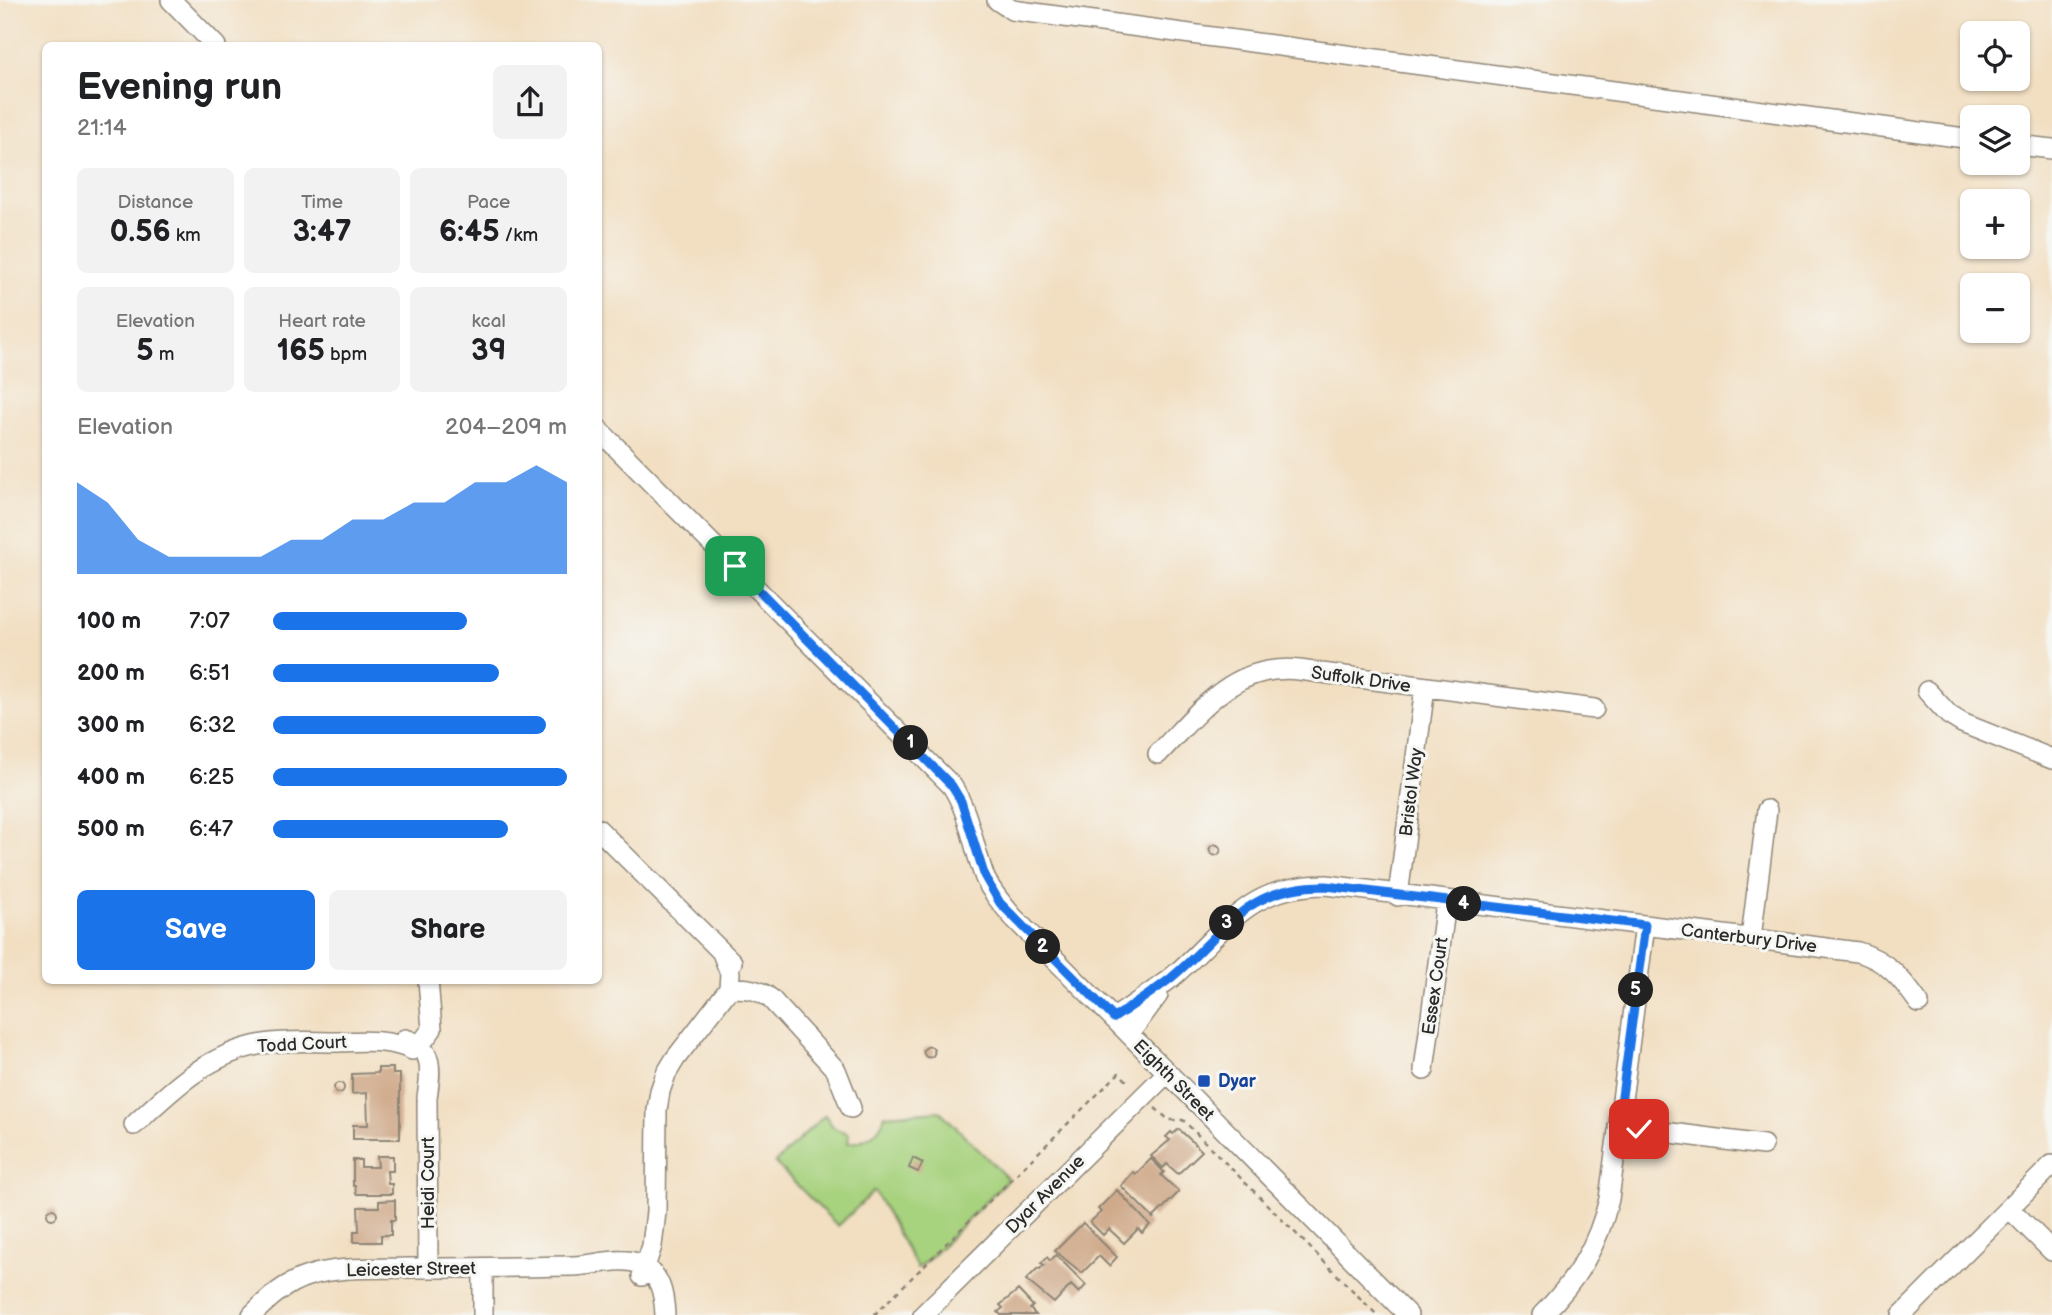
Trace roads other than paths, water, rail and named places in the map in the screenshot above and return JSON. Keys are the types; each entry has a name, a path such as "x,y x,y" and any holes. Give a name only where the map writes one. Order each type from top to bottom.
{"street":[{"path":"171,0 212,42"},
{"path":"997,0 1012,10 1960,137"},
{"path":"2030,146 2052,149"},
{"name":"Eighth Street","path":"602,433 946,779 961,801 985,877 1000,903 1408,1315"},
{"name":"Suffolk Drive","path":"1158,754 1233,682 1268,670 1299,670 1594,709"},
{"name":"Bristol Way","path":"1398,896 1425,687"},
{"path":"1927,691 1949,715 1962,723 2052,759"},
{"path":"1751,939 1767,810"},
{"path":"602,833 722,953 735,990"},
{"name":"Canterbury Drive","path":"1114,1018 1171,977 1242,911 1259,899 1292,887 1326,886 1858,952 1872,956 1897,973 1919,1003"},
{"name":"Essex Court","path":"1424,1070 1446,902"},
{"path":"1542,1315 1572,1284 1596,1243 1609,1199 1645,925"},
{"name":"Canterbury Drive","path":"1129,1034 1171,977"},
{"path":"415,1045 430,1011 428,984"},
{"path":"735,990 781,1012 836,1070 850,1108"},
{"path":"655,1315 646,1273 656,1212 657,1110 660,1091 675,1059 735,990"},
{"name":"Todd Court","path":"134,1125 187,1077 223,1055 242,1049 284,1042 370,1041 415,1045"},
{"name":"Heidi Court","path":"415,1045 427,1097 428,1268"},
{"name":"Dyar Avenue","path":"923,1315 1167,1073"},
{"path":"1618,1126 1763,1145"},
{"path":"1902,1315 2052,1165"},
{"path":"2009,1208 2052,1251"},
{"name":"Leicester Street","path":"251,1315 289,1284 306,1276 349,1269 585,1266 646,1273"},
{"path":"483,1268 483,1315"},
{"path":"646,1273 661,1287 665,1315"}],"place":[{"name":"Dyar","path":"1204,1081"}]}
